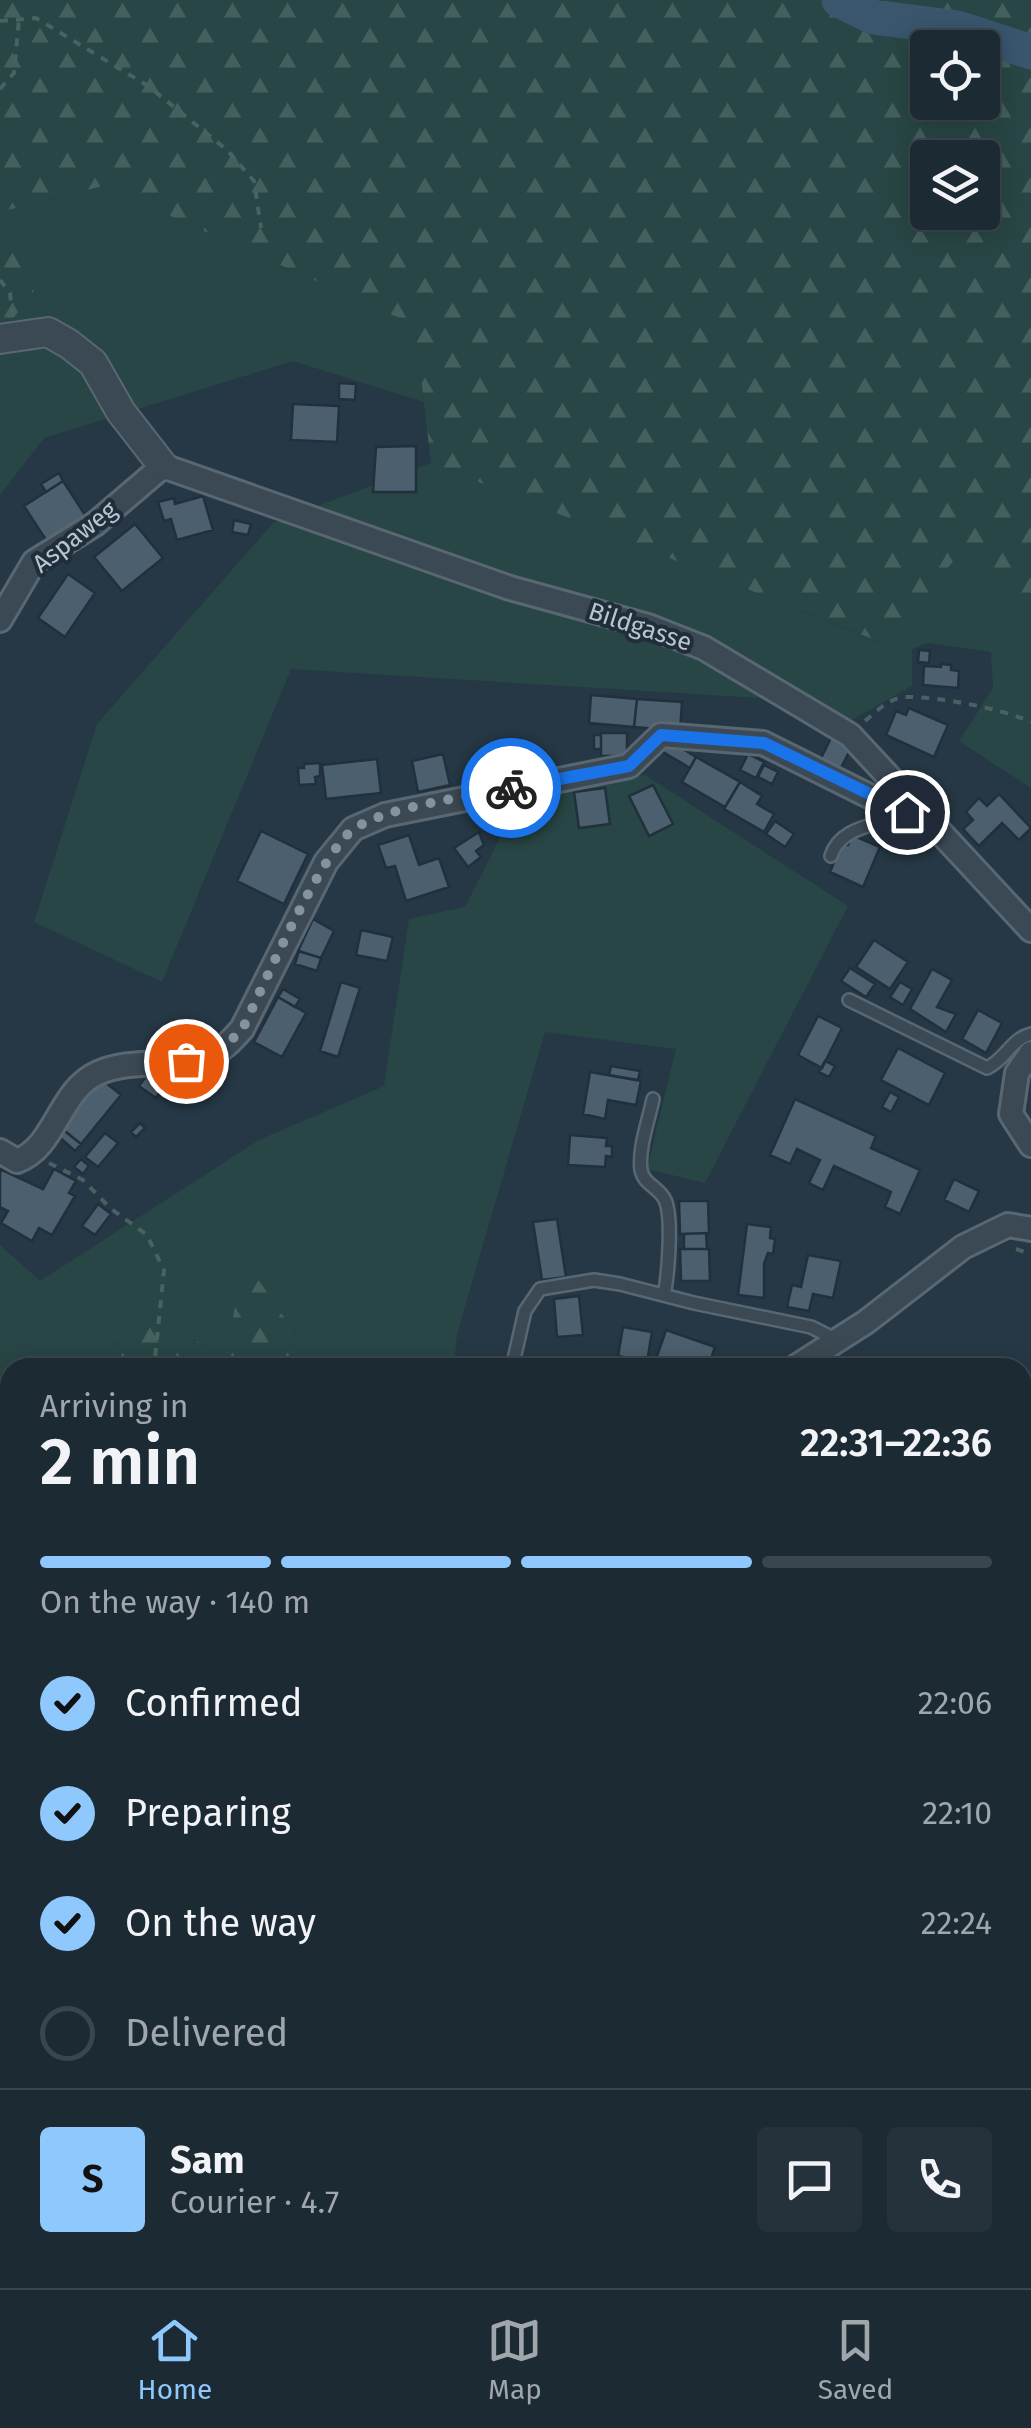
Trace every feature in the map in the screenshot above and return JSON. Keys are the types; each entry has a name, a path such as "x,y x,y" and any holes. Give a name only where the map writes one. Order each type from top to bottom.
{"street":[{"path":"0,339 48,332 93,363 121,412 163,466"},
{"name":"Aspaweg","path":"0,620 34,562 95,524 163,466"},
{"name":"Bildgasse","path":"163,466 510,588 648,626 704,648 850,734 918,815 1031,930"},
{"path":"0,1151 17,1161 33,1155 78,1087 97,1073 122,1066 186,1061 220,1050 242,1030 326,862 353,829 385,815 629,766 661,735 764,743 918,815"},
{"path":"1031,1053 1017,1074 1011,1114 1031,1145"},
{"path":"810,1358 963,1247 1008,1225 1031,1228"}],"lane":[{"path":"831,856 835,843 854,830 918,815"},
{"path":"850,1000 988,1068 1001,1062 1018,1038 1031,1034"},
{"path":"652,1098 640,1166 645,1182 659,1191 667,1203 668,1280 664,1295"},
{"path":"514,1358 526,1311 540,1289 594,1280 811,1327 839,1340"}],"path":[{"path":"0,20 36,18 148,86 228,150 254,181 261,228"},
{"path":"0,89 14,73 19,20"},
{"path":"0,280 10,293"},
{"path":"850,734 883,705 903,697 1005,710 1031,722"},
{"path":"33,1155 83,1180 110,1208 147,1235 164,1270 155,1358"}],"green space":[{"path":"0,0 1031,0 1031,623 960,553 885,644 431,463 415,325 103,186 0,212"},
{"path":"103,186 415,325 424,402 293,361 44,438 0,495 0,336 34,291 0,229 0,212"},
{"path":"0,229 34,291 0,336"},
{"path":"431,463 884,644 960,553 1031,623 1031,788 959,741 993,688 991,652 928,643 912,649 912,686 850,721 810,701 291,669 162,982 34,922 97,724 273,523"},
{"path":"645,775 848,906 705,1183 647,1169 676,1049 545,1032 457,1334 455,1358 292,1358 298,1336 244,1261 225,1358 157,1316 99,1358 0,1358 0,1245 40,1281 259,1140 384,1086 409,919 465,907 521,796"},
{"path":"244,1259 298,1337 292,1358 225,1358"},
{"path":"157,1316 223,1358 99,1358"}],"building":[{"path":"339,383 356,384 355,400 339,399"},
{"path":"293,404 339,406 337,442 291,440"},
{"path":"416,446 416,492 373,492 376,447"},
{"path":"59,473 63,481 46,492 41,484"},
{"path":"63,481 87,518 48,543 24,506"},
{"path":"203,496 213,530 177,540 171,519 164,521 158,502 174,498 175,504"},
{"path":"234,520 251,524 248,535 232,532"},
{"path":"135,524 163,558 122,591 94,557"},
{"path":"68,574 95,593 65,637 38,618"},
{"path":"919,650 930,651 929,663 918,662"},
{"path":"941,664 959,671 958,688 923,685 924,666"},
{"path":"591,695 637,699 634,727 589,723"},
{"path":"637,699 682,702 680,731 634,727"},
{"path":"909,708 948,725 934,757 886,735 896,711 906,715"},
{"path":"601,733 627,733 627,756 601,756"},
{"path":"594,735 601,735 601,749 594,749"},
{"path":"832,736 852,746 840,770 820,760"},
{"path":"670,741 696,757 690,768 663,752 661,748"},
{"path":"443,754 450,785 418,792 412,761"},
{"path":"748,754 764,762 756,778 740,770"},
{"path":"696,757 740,782 725,807 682,782"},
{"path":"377,759 381,793 326,799 322,765"},
{"path":"320,763 316,784 299,785 298,768"},
{"path":"764,765 778,772 772,784 758,777"},
{"path":"740,782 762,796 757,804 774,814 764,832 724,809"},
{"path":"653,785 673,824 649,836 629,796"},
{"path":"605,788 610,824 579,828 574,792"},
{"path":"999,794 1031,828 1019,840 1002,823 979,846 963,829 973,820 966,812 979,798 987,806"},
{"path":"775,821 794,834 785,847 766,834"},
{"path":"261,831 308,854 284,904 237,881"},
{"path":"479,832 484,845 476,851 481,857 468,867 454,848"},
{"path":"409,835 419,865 439,858 449,887 406,901 395,866 386,868 378,845"},
{"path":"852,835 880,847 863,887 830,872 842,843 848,845"},
{"path":"313,919 334,931 321,958 298,951"},
{"path":"361,930 393,937 387,961 356,955"},
{"path":"874,940 908,962 890,989 856,967"},
{"path":"299,951 321,958 317,971 295,964"},
{"path":"850,968 875,984 866,997 841,981"},
{"path":"932,969 952,980 937,1007 956,1014 946,1032 910,1009"},
{"path":"341,982 360,988 338,1057 320,1051"},
{"path":"900,982 912,989 903,1005 890,997"},
{"path":"283,989 300,999 295,1007 278,997"},
{"path":"278,997 306,1013 282,1057 254,1042"},
{"path":"978,1010 1002,1023 986,1053 962,1039"},
{"path":"818,1016 842,1028 822,1068 798,1055"},
{"path":"898,1048 945,1073 929,1105 881,1080"},
{"path":"825,1061 835,1066 829,1077 819,1072"},
{"path":"611,1066 640,1071 638,1080 609,1075"},
{"path":"149,1072 166,1083 156,1098 139,1086"},
{"path":"590,1072 641,1081 636,1105 608,1100 605,1119 583,1114"},
{"path":"100,1078 121,1095 81,1144 60,1127"},
{"path":"890,1092 899,1097 891,1112 882,1107"},
{"path":"795,1099 876,1136 871,1148 920,1170 900,1214 885,1207 891,1192 834,1166 823,1190 809,1183 820,1160 797,1149 790,1164 770,1155"},
{"path":"140,1123 145,1128 136,1137 131,1132"},
{"path":"62,1129 81,1144 75,1151 57,1135"},
{"path":"105,1133 118,1143 98,1167 85,1157"},
{"path":"570,1135 607,1138 606,1146 612,1146 612,1157 606,1156 605,1167 568,1165"},
{"path":"81,1159 89,1166 83,1174 74,1167"},
{"path":"0,1169 43,1189 54,1169 76,1181 69,1193 75,1196 52,1235 39,1228 32,1241 1,1223 8,1211 0,1207"},
{"path":"954,1179 979,1191 969,1212 944,1200"},
{"path":"679,1201 708,1201 709,1233 680,1234"},
{"path":"98,1204 111,1214 95,1235 82,1226"},
{"path":"557,1219 566,1277 542,1280 533,1222"},
{"path":"747,1224 771,1227 770,1238 775,1239 773,1254 768,1253 764,1264 764,1298 738,1295"},
{"path":"706,1233 707,1249 684,1249 684,1234"},
{"path":"680,1249 709,1249 710,1281 681,1281"},
{"path":"808,1255 841,1261 833,1298 813,1294 809,1311 787,1307 792,1285 801,1287"},
{"path":"579,1296 583,1335 557,1337 554,1299"},
{"path":"623,1327 652,1332 648,1358 618,1356"},
{"path":"666,1330 715,1347 711,1358 656,1358"}],"waterway":[{"path":"839,0 873,17 958,28 1031,52"}],"way so far":[{"path":"186,1061 220,1050 242,1030 326,862 353,829 385,815 511,788"}],"route":[{"path":"511,788 629,766 661,735 764,743 907,812"}]}
